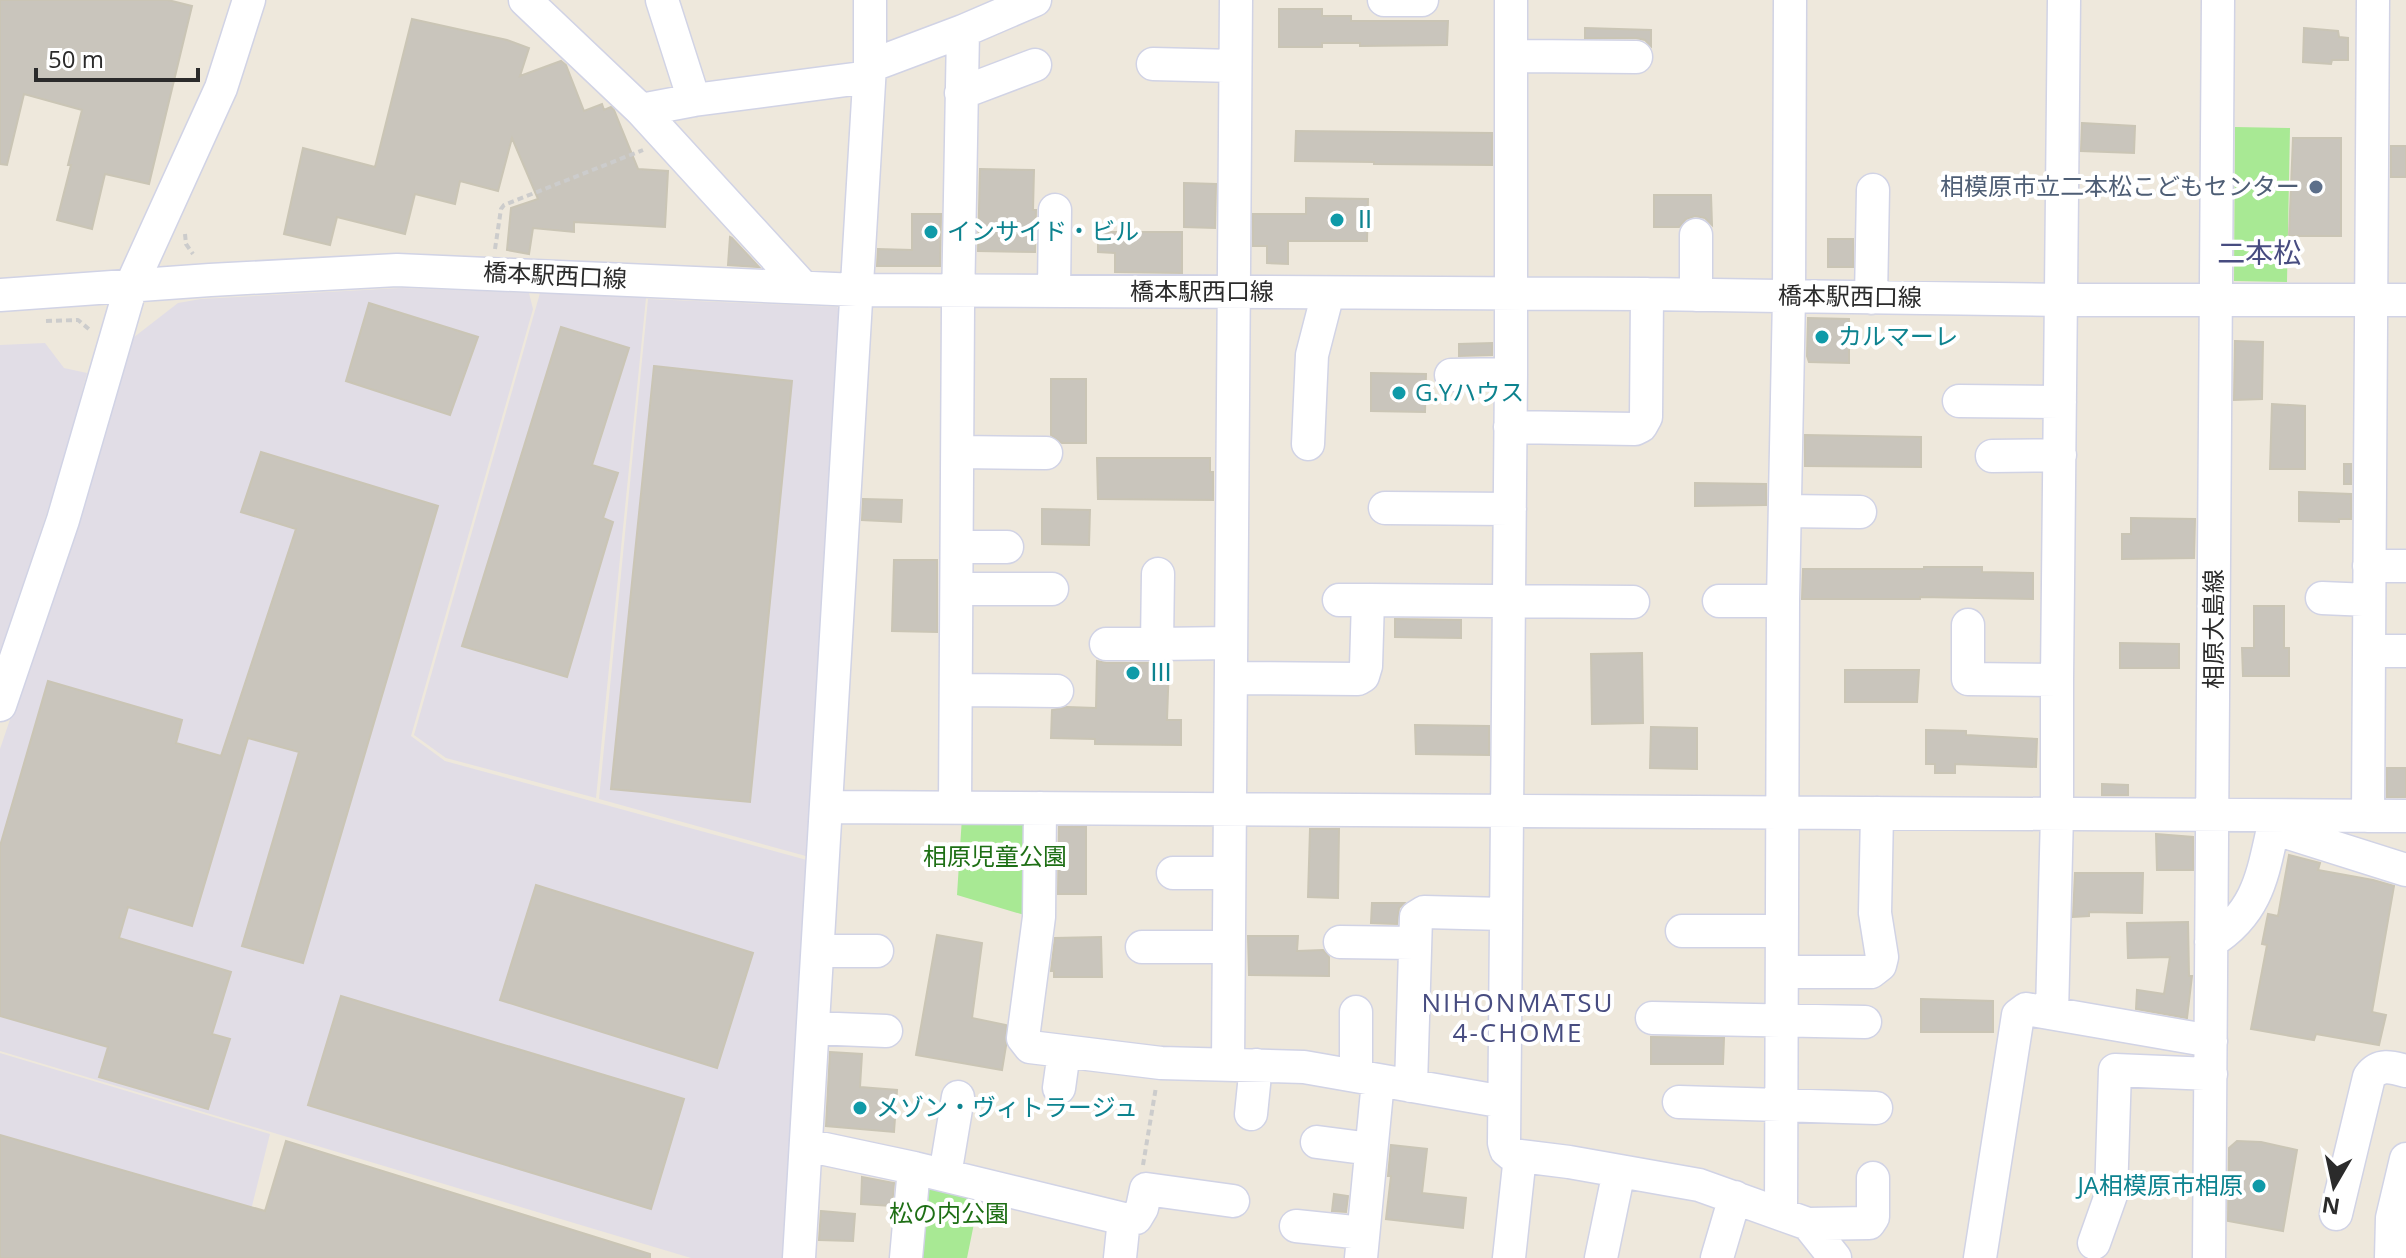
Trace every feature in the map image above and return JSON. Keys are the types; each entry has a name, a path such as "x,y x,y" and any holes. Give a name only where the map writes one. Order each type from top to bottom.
{"street":[{"path":"0,705 63,520 131,286 221,88 249,0"},
{"path":"525,0 641,110 803,287"},
{"path":"662,0 694,100"},
{"path":"799,1258 857,290 870,0"},
{"path":"641,110 869,71 1035,0"},
{"path":"1236,0 1228,947 1251,1114"},
{"path":"1384,0 1422,0"},
{"path":"1511,0 1510,509 1504,914 1506,1150 1512,1155 1699,1185 1795,1219 1865,1225 1873,1217 1873,1178"},
{"path":"1790,0 1789,296 1783,601 1782,1105 1795,1219 1835,1258"},
{"path":"2052,1013 2057,814 2064,0"},
{"name":"相原大島線","path":"2209,1258 2218,0"},
{"path":"2368,816 2373,0"},
{"path":"955,807 963,31"},
{"path":"1511,56 1636,57"},
{"path":"1153,64 1235,66"},
{"path":"961,93 1035,65"},
{"path":"1871,298 1873,190"},
{"path":"1054,291 1055,210"},
{"path":"1696,235 1696,295"},
{"name":"橋本駅西口線","path":"0,295 397,270 959,292 1233,291 2061,300 2406,300"},
{"path":"1308,444 1312,355 1328,293"},
{"path":"1510,427 1635,429 1641,426 1646,417 1647,294"},
{"path":"1451,375 1511,374"},
{"path":"1959,401 2060,402"},
{"path":"958,452 1046,453"},
{"path":"1992,456 2060,455"},
{"path":"1385,508 1510,509"},
{"path":"1785,511 1860,512"},
{"path":"957,547 1007,547"},
{"path":"2369,566 2406,566"},
{"path":"1157,644 1158,574"},
{"path":"957,589 1052,589"},
{"path":"2322,598 2369,600"},
{"path":"1231,678 1358,679 1363,676 1366,666 1354,600 1633,602"},
{"path":"1719,601 1783,601"},
{"path":"1968,625 1959,683 2057,680"},
{"path":"1106,644 1231,643"},
{"path":"2369,651 2406,651"},
{"path":"956,690 1057,691"},
{"path":"827,807 2213,815 2275,822 2406,816"},
{"path":"1040,808 1039,917 1023,1038 1030,1047 1161,1063 1304,1067 1504,1102"},
{"path":"1782,972 1871,972 1880,965 1882,957 1875,913 1877,813"},
{"path":"2275,822 2406,870"},
{"path":"2211,942 2235,926 2255,894 2264,873 2275,822"},
{"path":"1173,873 1229,873"},
{"path":"1411,1086 1414,922 1420,913 1504,914"},
{"path":"1682,931 1782,931"},
{"path":"1340,942 1414,943"},
{"path":"1142,947 1228,947"},
{"path":"818,951 877,951"},
{"path":"1980,1258 2018,1015 2026,1009 2211,1041"},
{"path":"1296,1226 1362,1246 1371,1149 1367,1078 1356,1012"},
{"path":"1652,1018 1865,1022"},
{"path":"813,1028 886,1031"},
{"path":"1059,1088 1064,1052"},
{"path":"2336,1214 2369,1077 2382,1067 2406,1071"},
{"path":"2094,1243 2111,1195 2115,1070 2211,1074"},
{"path":"945,1175 958,1097"},
{"path":"1679,1102 1876,1108"},
{"path":"1317,1142 1371,1149"},
{"path":"806,1145 1124,1219 1136,1218 1140,1213 1146,1189 1233,1201"},
{"path":"1509,1258 1520,1156"},
{"path":"906,1258 914,1168"},
{"path":"2391,1258 2392,1218 2405,1170"},
{"path":"1601,1258 1619,1171"},
{"path":"1717,1258 1735,1197"},
{"path":"1120,1258 1124,1219"}],"path":[{"path":"494,257 504,205 668,140"},
{"path":"1146,1189 1140,1184 1161,1063"}],"shaded area":[{"path":"401,288 529,293 533,309 411,736 445,761 814,862 788,1258 691,1258 0,1051 0,749 76,524 129,341 178,303 201,299"},
{"path":"540,293 646,298 596,798 446,758 414,735"},
{"path":"648,299 837,307 845,316 813,858 599,799"},
{"path":"45,343 64,368 87,373 62,467 0,654 0,345"},
{"path":"0,1053 270,1134 239,1258 0,1258"}],"green space":[{"path":"2235,127 2290,128 2287,282 2234,281"},
{"name":"相原児童公園","path":"962,817 1031,819 1031,917 957,895"},
{"name":"松の内公園","path":"926,1183 980,1194 967,1258 915,1258"}],"building":[{"path":"0,0 168,0 192,6 149,184 105,174 92,229 57,220 82,110 24,94 7,165 0,164"},
{"path":"1279,9 1322,9 1322,16 1351,16 1351,21 1448,21 1447,45 1322,43 1322,47 1279,47"},
{"path":"412,19 507,40 529,48 520,76 561,61 566,65 584,111 602,104 604,110 611,107 614,110 638,169 668,171 665,227 574,222 574,232 533,228 529,254 507,250 511,208 538,199 512,138 498,191 460,181 455,204 415,194 405,234 337,217 330,245 284,234 303,148 375,167"},
{"path":"1585,28 1651,30 1651,46 1645,40 1636,38 1585,38"},
{"path":"2304,28 2338,31 2339,37 2348,38 2348,60 2332,60 2331,64 2303,62"},
{"path":"2082,123 2135,126 2134,153 2081,151"},
{"path":"1296,131 1492,133 1492,165 1295,161"},
{"name":"相模原市立二本松こどもセンター","path":"2293,138 2341,138 2341,236 2289,236"},
{"path":"2391,146 2406,146 2406,177 2391,177"},
{"path":"980,169 1034,170 1035,252 978,251"},
{"path":"1184,183 1216,184 1215,228 1184,227"},
{"path":"1654,195 1711,195 1712,225 1705,218 1695,216 1686,219 1679,227 1654,227"},
{"path":"1306,198 1368,199 1367,241 1288,241 1288,264 1267,263 1267,246 1253,246 1253,214 1306,214"},
{"name":"インサイド・ビル","path":"912,214 941,214 940,266 877,266 878,249 912,250"},
{"path":"1098,232 1182,232 1182,273 1115,272 1115,253 1098,252"},
{"path":"732,238 759,267 728,265"},
{"path":"1828,239 1853,239 1853,267 1828,267"},
{"path":"369,303 478,337 450,415 346,381"},
{"name":"カルマーレ","path":"1808,318 1849,319 1849,363 1809,362"},
{"path":"561,327 629,348 592,465 618,473 603,518 613,522 567,677 462,646"},
{"path":"2235,341 2263,342 2262,399 2234,400"},
{"path":"1492,343 1492,355 1459,356 1459,344"},
{"path":"654,366 792,381 750,802 611,789"},
{"name":"G.Yハウス","path":"1371,373 1426,374 1425,412 1371,411"},
{"path":"1051,379 1086,379 1086,443 1062,443 1051,435"},
{"path":"2272,404 2305,406 2305,469 2270,469"},
{"path":"1805,435 1921,437 1921,467 1805,466"},
{"path":"261,452 438,506 303,963 242,946 299,752 248,738 192,926 128,907 119,938 231,972 212,1034 230,1039 208,1109 99,1077 108,1047 0,1016 0,846 48,681 182,720 176,743 221,756 296,529 241,512"},
{"path":"1097,458 1210,458 1213,500 1098,499"},
{"path":"2344,464 2351,464 2351,484 2344,484"},
{"path":"1695,483 1766,484 1766,505 1695,506"},
{"path":"2299,492 2351,494 2351,519 2339,519 2339,522 2299,521"},
{"path":"863,499 902,500 901,522 862,520"},
{"path":"1042,509 1090,510 1089,545 1042,544"},
{"path":"2131,518 2195,519 2194,558 2122,559 2122,534 2131,534"},
{"path":"894,560 937,560 937,632 892,631"},
{"path":"1982,567 1982,572 2033,573 2033,599 1802,599 1803,569"},
{"path":"2254,606 2284,606 2284,648 2289,648 2289,676 2243,676 2242,648 2254,648"},
{"path":"1395,619 1461,620 1461,638 1395,637"},
{"path":"2120,643 2179,644 2179,668 2120,668"},
{"path":"1642,653 1643,723 1592,724 1591,654"},
{"path":"1097,661 1169,663 1167,720 1181,720 1181,745 1095,744 1095,739 1051,738 1052,710 1096,708"},
{"path":"1845,670 1919,670 1917,702 1845,702"},
{"path":"1415,725 1489,726 1489,755 1416,754"},
{"path":"1651,727 1697,728 1697,769 1650,768"},
{"path":"1926,730 2037,739 2036,767 1955,764 1955,773 1935,773 1935,764 1926,764"},
{"path":"2387,768 2406,768 2406,797 2387,797"},
{"path":"2102,784 2128,785 2128,795 2102,795"},
{"path":"1059,827 1086,827 1086,894 1058,894"},
{"path":"1310,829 1339,829 1338,898 1308,897"},
{"path":"2156,834 2193,837 2193,870 2157,870"},
{"path":"2289,855 2320,863 2318,870 2394,886 2372,1012 2386,1015 2379,1045 2316,1034 2314,1040 2251,1029 2267,945 2262,944 2268,914 2278,916"},
{"path":"2075,873 2143,873 2142,913 2089,912 2089,916 2073,917"},
{"path":"536,885 753,953 717,1068 500,1000"},
{"path":"1372,903 1404,903 1399,908 1397,924 1371,923"},
{"path":"2188,922 2189,976 2192,976 2187,1018 2136,1009 2137,990 2164,994 2170,957 2128,958 2127,923"},
{"path":"937,935 982,943 972,1018 1006,1025 1002,1070 916,1055"},
{"path":"1248,936 1298,936 1297,951 1323,950 1329,957 1329,976 1249,975"},
{"path":"1101,937 1102,977 1054,977 1054,971 1051,971 1055,938"},
{"path":"341,996 684,1099 651,1209 308,1105"},
{"path":"1921,999 1993,1001 1993,1032 1921,1032"},
{"path":"1651,1037 1724,1038 1723,1064 1651,1064"},
{"name":"メゾン・ヴィトラージュ","path":"830,1052 862,1054 860,1087 897,1090 894,1132 826,1126"},
{"path":"0,1135 265,1211 286,1141 650,1254 650,1258 0,1258"},
{"name":"JA相模原市相原","path":"2237,1141 2261,1142 2297,1150 2283,1231 2228,1221 2229,1148"},
{"path":"1391,1145 1427,1149 1422,1193 1466,1198 1463,1228 1386,1219"},
{"path":"862,1177 894,1183 892,1206 861,1204"},
{"path":"1334,1194 1348,1196 1346,1212 1332,1211"},
{"path":"821,1211 855,1214 853,1241 819,1240"}],"place":[{"name":"相模原市立二本松こどもセンター","path":"2316,187"},
{"name":"Ⅱ","path":"1337,220"},
{"name":"インサイド・ビル","path":"931,232"},
{"name":"カルマーレ","path":"1822,337"},
{"name":"G.Yハウス","path":"1399,393"},
{"name":"Ⅲ","path":"1133,673"},
{"name":"メゾン・ヴィトラージュ","path":"860,1108"},
{"name":"JA相模原市相原","path":"2259,1186"}],"district":[{"name":"二本松","path":"2259,253"},
{"name":"NIHONMATSU 4-CHOME","path":"1518,1018"}]}
